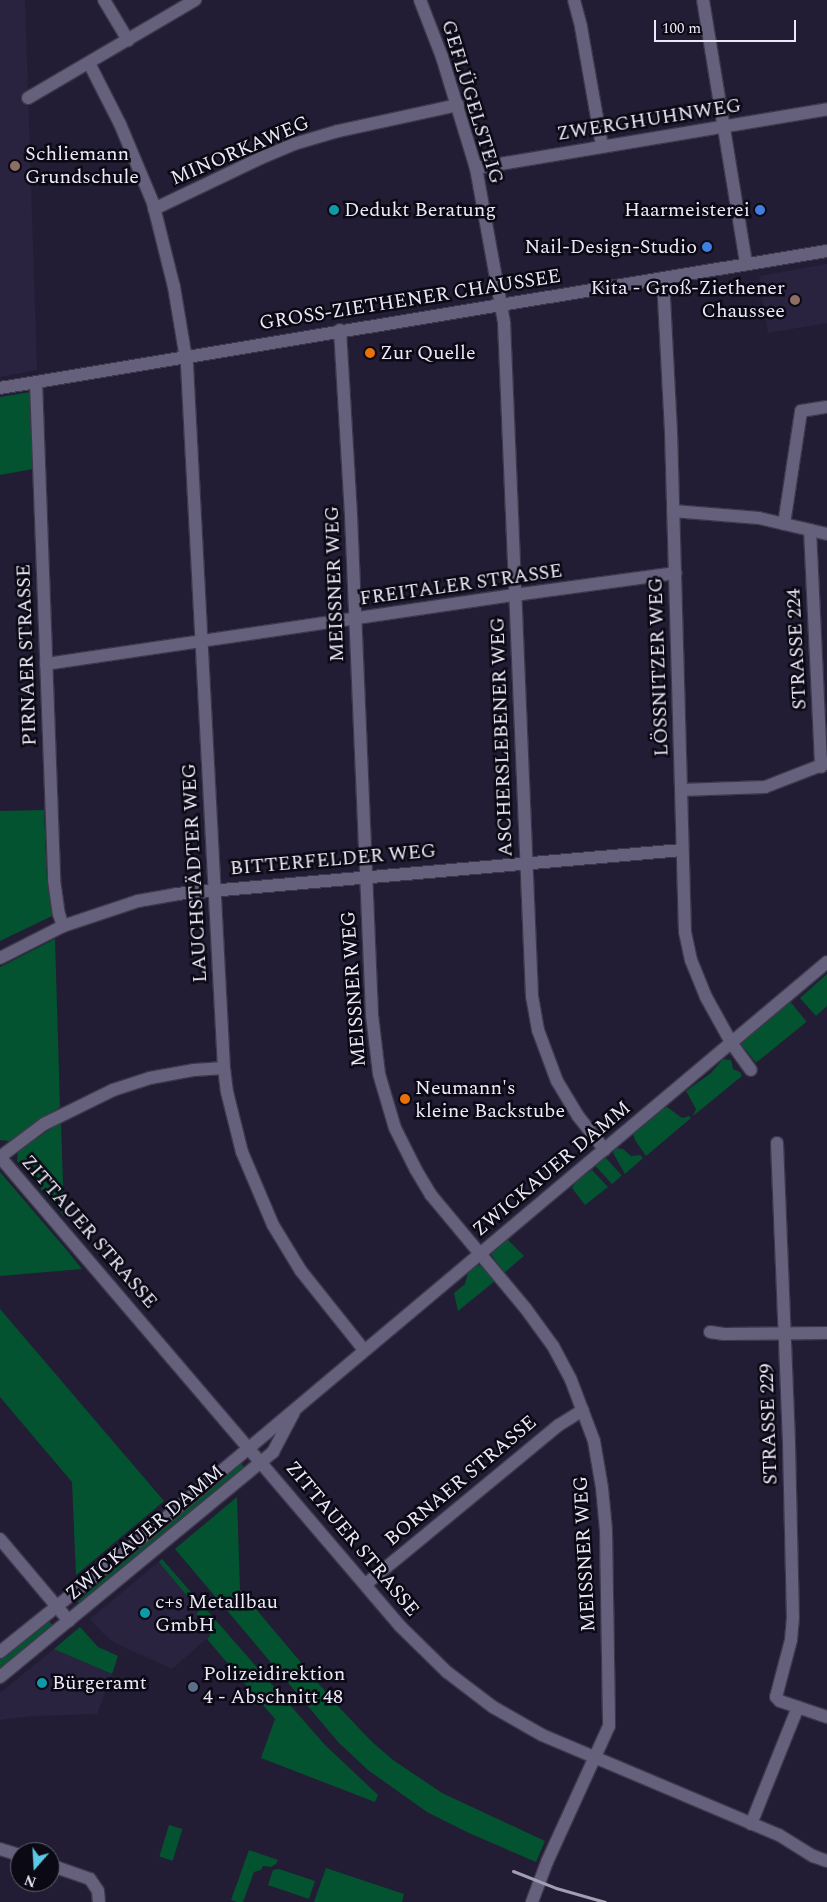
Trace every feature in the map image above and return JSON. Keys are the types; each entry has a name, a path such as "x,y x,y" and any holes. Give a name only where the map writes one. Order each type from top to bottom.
{"street":[{"path":"104,0 128,40"},
{"path":"28,98 194,0"},
{"name":"GEFLÜGELSTEIG","path":"420,0 442,57 476,168 502,304"},
{"path":"574,0 581,27 602,146"},
{"path":"703,0 746,264"},
{"name":"LAUCHSTÄDTER WEG","path":"89,63 132,150 154,209 174,286 185,356 203,641 224,1068 227,1092 242,1152 272,1225 301,1271 364,1350"},
{"name":"MINORKAWEG","path":"154,209 294,144 363,125 458,105"},
{"name":"ZWERGHUHNWEG","path":"476,168 827,109"},
{"name":"GROSS-ZIETHENER CHAUSSEE","path":"0,388 340,330 663,279 827,250"},
{"name":"LÖSSNITZER WEG","path":"663,279 673,511 682,850 687,946 706,997 732,1044"},
{"name":"ASCHERSLEBENER WEG","path":"502,304 532,996 538,1030 548,1062 565,1096 605,1150"},
{"name":"MEISSNER WEG","path":"340,330 348,453 373,1037 379,1074 388,1105 406,1150 426,1187 450,1220 526,1308 553,1346 571,1380 594,1441 606,1530 611,1718 547,1862 532,1902"},
{"name":"PIRNAER STRASSE","path":"36,382 54,880 59,914 63,926"},
{"path":"784,524 801,411 827,407"},
{"path":"673,511 759,518 827,534"},
{"name":"STRASSE 224","path":"810,530 824,765"},
{"name":"FREITALER STRASSE","path":"46,664 354,620 515,594 675,573"},
{"path":"681,790 765,787 824,765"},
{"name":"BITTERFELDER WEG","path":"0,958 63,926 138,902 215,889 682,850"},
{"name":"ZWICKAUER DAMM","path":"0,1652 605,1150 827,962"},
{"path":"732,1044 751,1070"},
{"path":"0,1157 44,1124 113,1090 150,1078 194,1070 224,1068"},
{"name":"STRASSE 229","path":"777,1143 793,1617 791,1640 776,1690 776,1697 780,1701 798,1708"},
{"name":"ZITTAUER STRASSE","path":"0,1157 424,1651 467,1689 518,1723 765,1830 827,1861"},
{"path":"710,1332 724,1334 827,1333"},
{"name":"ZWICKAUER DAMM","path":"0,1677 261,1461 278,1444 299,1404"},
{"name":"BORNAER STRASSE","path":"366,1584 559,1425 583,1410"},
{"path":"0,1539 69,1621"},
{"path":"751,1824 798,1708 827,1717"},
{"path":"60,1869 90,1880 98,1891 100,1902"}],"shaded area":[{"name":"Schliemann Grundschule","path":"0,0 25,0 37,370 0,377"},
{"name":"Kita - Groß-Ziethener Chaussee","path":"827,264 827,323 768,333 759,276"},
{"path":"162,1559 220,1627 172,1669 115,1643 90,1619"},
{"path":"54,1649 112,1674 97,1714 32,1716 0,1720 0,1693"}],"green space":[{"path":"31,392 33,469 0,475 0,397"},
{"path":"44,810 47,880 54,915 0,941 0,811"},
{"path":"55,939 60,1107 10,1141 0,1140 0,967"},
{"path":"827,974 827,1006 816,1016 800,998"},
{"path":"789,1000 807,1022 756,1063 738,1041"},
{"path":"723,1059 731,1060 733,1069 740,1072 742,1076 693,1116 696,1109 686,1091 711,1073"},
{"path":"667,1107 682,1118 689,1116 691,1118 646,1156 633,1134"},
{"path":"61,1122 64,1216 17,1161 18,1151"},
{"path":"615,1148 623,1149 631,1156 640,1155 643,1158 625,1174 613,1153"},
{"path":"605,1157 622,1176 612,1184 595,1166"},
{"path":"592,1170 608,1187 585,1205 572,1188 577,1180"},
{"path":"0,1172 65,1248 82,1269 0,1276"},
{"path":"507,1239 524,1256 504,1273 491,1254"},
{"path":"476,1264 483,1267 495,1281 458,1311 454,1293 465,1284 469,1268"},
{"path":"0,1309 164,1501 76,1575 72,1482 0,1397"},
{"path":"239,1461 246,1469 85,1610 77,1601"},
{"path":"237,1497 240,1590 335,1703 371,1741 393,1760 442,1793 545,1841 536,1862 469,1833 427,1812 368,1770 339,1743 175,1549"},
{"path":"162,1559 325,1745 378,1795 375,1802 261,1758 275,1719 207,1639 210,1636 210,1630 197,1615 198,1609 159,1562"},
{"path":"48,1620 54,1627 0,1672 0,1659"},
{"path":"80,1627 98,1647 118,1656 112,1674 54,1649"},
{"path":"169,1825 182,1829 173,1861 159,1857"},
{"path":"249,1850 278,1860 271,1867 263,1866 261,1870 254,1872 243,1902 237,1902 231,1900"},
{"path":"326,1868 404,1894 402,1902 314,1902"},
{"path":"279,1869 315,1881 309,1899 268,1885 273,1870"}],"railway":[{"path":"513,1871 556,1888 605,1902"}],"place":[{"name":"Schliemann Grundschule","path":"15,166"},
{"name":"Dedukt Beratung","path":"334,210"},
{"name":"Haarmeisterei","path":"760,210"},
{"name":"Nail-Design-Studio","path":"707,247"},
{"name":"Kita - Groß-Ziethener Chaussee","path":"795,300"},
{"name":"Zur Quelle","path":"370,353"},
{"name":"Neumann's kleine Backstube","path":"405,1099"},
{"name":"c+s Metallbau GmbH","path":"145,1613"},
{"name":"Bürgeramt","path":"42,1683"},
{"name":"Polizeidirektion 4 - Abschnitt 48","path":"193,1687"}]}
